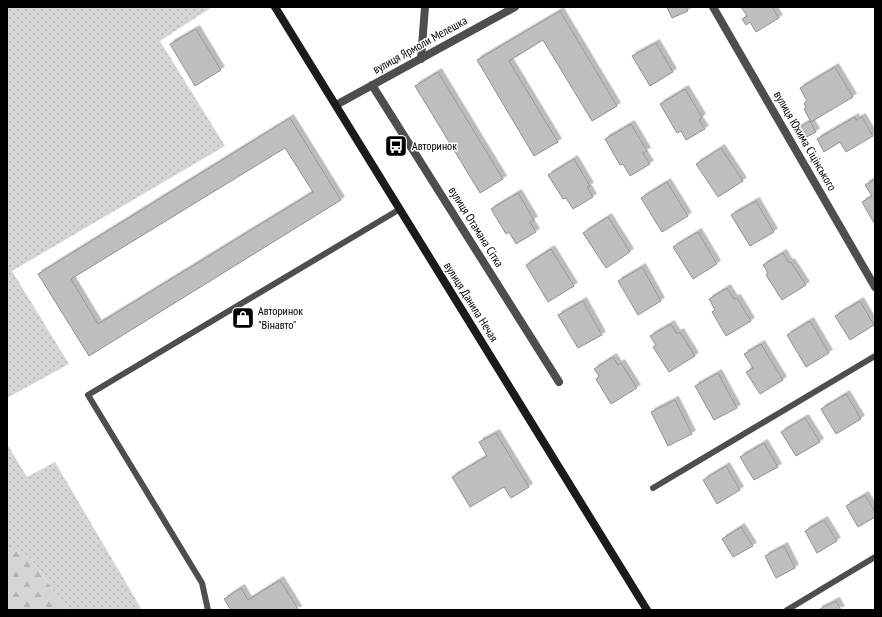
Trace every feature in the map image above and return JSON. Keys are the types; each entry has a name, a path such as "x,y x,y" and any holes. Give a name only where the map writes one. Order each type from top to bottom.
{"main road":[{"name":"вулиця Данила Нечая","path":"275,7 647,610"}],"street":[{"path":"421,59 426,7"},
{"name":"вулиця Ярмоли Мелешка","path":"336,105 515,7"},
{"name":"вулиця Юхима Сіцінського","path":"714,7 875,286"},
{"name":"вулиця Отамана Сітка","path":"372,85 559,382"}],"lane":[{"path":"208,610 202,583 88,395 400,209"},
{"path":"653,488 875,356"},
{"path":"787,610 875,557"}],"green space":[{"path":"7,7 212,7 160,41 225,146 12,271 69,364 7,398"},
{"path":"7,444 27,477 55,462 142,610 67,610 31,559 7,548"},
{"path":"7,548 31,559 67,610 7,610"}],"building":[{"path":"667,7 686,7 688,11 672,18"},
{"path":"741,7 772,7 779,18 756,32 750,22 746,25 742,19 747,16"},
{"path":"560,11 617,106 592,121 543,40 509,61 558,142 534,156 477,60"},
{"path":"196,29 221,70 195,86 170,44"},
{"path":"656,43 673,72 650,86 632,56"},
{"path":"835,67 853,97 811,122 804,109 806,108 804,103 807,101 800,88"},
{"path":"438,72 503,179 480,193 415,86"},
{"path":"685,89 702,117 699,120 705,129 686,140 681,131 677,133 660,104"},
{"path":"855,117 856,120 862,117 873,136 846,152 840,142 824,152 817,139"},
{"path":"290,118 341,200 89,356 38,274","holes":["285,148 313,192 98,324 71,279"]},
{"path":"810,121 816,132 801,140 795,130"},
{"path":"631,124 647,151 643,153 650,164 630,176 623,164 620,165 605,139"},
{"path":"721,148 743,181 718,197 696,164"},
{"path":"574,159 590,186 587,187 593,197 573,209 566,198 563,199 548,175"},
{"path":"875,179 874,223 862,202 872,196 865,185"},
{"path":"667,182 688,216 662,232 641,198"},
{"path":"518,193 534,220 530,222 536,232 516,244 509,232 506,234 491,209"},
{"path":"756,201 774,232 750,246 731,215"},
{"path":"608,217 630,252 606,268 583,233"},
{"path":"698,232 717,264 693,279 673,247"},
{"path":"551,249 574,286 548,302 526,265"},
{"path":"783,253 789,263 791,262 806,285 782,300 766,275 768,273 763,265"},
{"path":"642,267 661,301 638,315 618,281"},
{"path":"727,288 734,299 737,298 751,321 726,336 712,312 715,310 709,299"},
{"path":"583,301 602,335 578,348 558,315"},
{"path":"860,301 874,325 850,340 835,316"},
{"path":"810,321 829,353 806,367 787,335"},
{"path":"671,324 677,334 680,332 695,356 669,372 653,347 656,345 650,336"},
{"path":"761,344 783,380 760,394 746,372 753,368 744,354"},
{"path":"613,357 618,365 621,363 637,388 611,404 596,379 599,376 594,369"},
{"path":"718,373 737,408 714,420 695,386"},
{"path":"846,394 861,419 836,434 821,409"},
{"path":"675,400 692,434 668,446 651,412"},
{"path":"805,418 820,442 796,456 781,432"},
{"path":"496,433 529,487 511,498 504,487 470,507 452,477 487,456 479,442"},
{"path":"764,443 778,467 754,480 740,457"},
{"path":"726,466 740,490 717,504 703,480"},
{"path":"865,495 875,512 875,517 858,527 846,506"},
{"path":"824,520 837,541 817,553 805,531"},
{"path":"741,527 753,546 733,557 722,539"},
{"path":"784,546 795,568 776,578 765,556"},
{"path":"280,580 298,609 297,610 231,610 224,599 241,588 248,600"},
{"path":"836,601 841,610 818,610"}],"place":[{"name":"Авторинок","path":"396,146"},
{"name":"Авторинок \"Вінавто\"","path":"243,318"}]}
